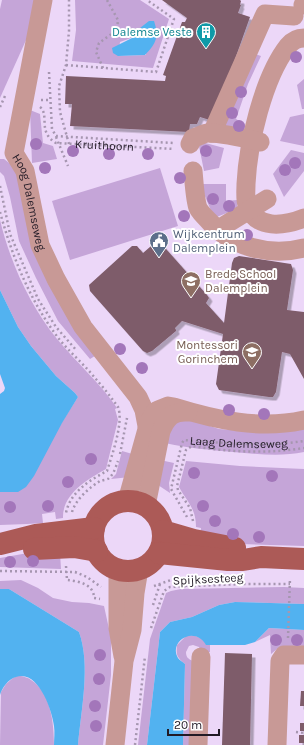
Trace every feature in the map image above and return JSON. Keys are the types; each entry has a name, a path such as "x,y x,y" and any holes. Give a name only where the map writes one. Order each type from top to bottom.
{"main road":[{"path":"120,502 137,503 158,516 163,531 163,538 159,553 147,565 129,569 106,562 97,551 94,543 94,528 101,514 106,509 120,502"},
{"path":"2,544 26,550 69,539 94,528"},
{"name":"Spijksesteeg","path":"163,531 194,540 244,550 261,557 301,569"},
{"path":"69,539 97,551"},
{"name":"Spijksesteeg","path":"159,553 228,560 243,560 261,557"}],"street":[{"name":"Hoog Dalemseweg","path":"43,0 24,107 7,152 25,171 40,245 56,279 83,327 127,383 154,423"},
{"path":"212,134 264,14 301,7 303,42 294,41 289,46 279,60 264,94 256,141 246,176 246,203 257,220 269,224 292,223 304,218"},
{"path":"182,146 193,138 200,137 206,133 256,141"},
{"path":"193,171 198,208 217,230 241,244 271,251 304,248"},
{"path":"217,230 267,200"},
{"name":"Laag Dalemseweg","path":"154,423 162,408 168,406 233,422 251,424 283,424 304,420"},
{"path":"137,503 154,423"},
{"path":"115,745 124,661 132,630 126,598 129,569"},
{"path":"277,745 280,661 284,655 304,655"},
{"path":"198,745 201,657"}],"path":[{"path":"69,0 69,31 66,65 59,86 60,112 69,144"},
{"path":"103,68 96,52 99,43 117,30 118,20 107,0"},
{"path":"66,65 156,72 174,19 147,0"},
{"path":"0,107 4,100"},
{"path":"51,100 52,129 68,166"},
{"name":"Kruithoorn","path":"24,107 42,108 44,127 47,136 59,144 182,146"},
{"name":"Kruithoorn","path":"56,136 182,146"},
{"path":"0,212 10,245 31,296 56,336 95,377 118,406 121,416 107,471 84,485 74,497 67,509 66,523 64,523 76,572"},
{"path":"123,437 119,458 111,475 91,487 82,496 73,510 66,572 67,580 84,584 92,590 94,598 162,598"},
{"name":"Laag Dalemseweg","path":"180,450 184,440 241,445 262,445 304,441"},
{"name":"Laag Dalemseweg","path":"183,461 186,450 188,447 192,446 255,452 289,451 304,448"},
{"path":"283,578 290,578 301,569"},
{"path":"0,571 76,572 87,577 98,585 126,598"},
{"name":"Spijksesteeg","path":"126,598 171,580 201,578"},
{"path":"288,636 290,578"},
{"path":"149,634 164,591 170,587 290,584"},
{"path":"135,745 146,648"},
{"path":"296,732 304,733"}],"shaded area":[{"path":"2,0 36,0 31,29 0,98 0,9"},
{"path":"75,0 140,0 169,19 153,68 72,61 76,30","holes":["140,28 146,55 118,56 120,42 134,37"]},
{"path":"255,54 261,56 248,84 236,119 245,124 243,133 219,129"},
{"path":"304,79 304,109 302,109 297,85"},
{"path":"30,110 40,114 43,143 53,146 57,159 32,163"},
{"path":"304,114 304,146 280,141 290,117"},
{"path":"198,141 224,148 219,168 204,171"},
{"path":"291,150 304,153 304,171 284,197 273,174"},
{"path":"0,159 4,159 13,166 98,354 90,359 58,321 19,241 10,197 4,176 0,172"},
{"path":"160,168 178,226 70,260 52,201"},
{"path":"200,184 226,184 226,201 237,200 237,209 214,218"},
{"path":"0,220 15,267 38,312 57,339 103,390 117,408 115,409 118,420 106,469 77,488 67,502 64,509 63,518 56,519 55,512 42,514 43,523 0,525 0,492 18,491 78,397 56,376 31,346 18,327 0,290"},
{"path":"189,419 219,429 244,431 304,429 304,452 277,455 260,454 199,449 165,443 174,423"},
{"path":"122,451 136,455 130,477 111,479 116,474"},
{"path":"160,460 174,463 169,483 170,493 155,483"},
{"path":"186,461 240,466 304,469 304,546 242,544 200,536 201,528 196,527 196,520 193,510 179,487"},
{"path":"28,553 60,553 61,569 0,567 0,558"},
{"path":"21,580 38,588 53,598 104,606 111,638 111,675 103,745 78,745 85,673 83,645 79,632 9,589 0,589 0,581"},
{"path":"304,588 304,604 235,602 219,605 192,617 170,622 160,632 147,745 138,745 150,639 166,593 181,589"},
{"path":"269,628 304,630 304,647 302,649 277,649 271,654 270,635 255,642"},
{"path":"193,635 203,639 206,644 210,645 210,652 201,652 199,647 193,645 189,646 186,652 188,658 193,661 190,745 183,745 185,664 178,656 177,645 186,636"},
{"path":"19,675 28,678 38,685 47,700 52,718 54,745 0,745 1,692 6,684"}],"water":[{"path":"149,21 154,21 157,35 152,47 145,55 118,56 113,53 112,48 134,37 140,28"},
{"path":"0,290 18,327 31,346 56,376 78,397 62,423 34,476 26,487 18,492 0,492 0,394 5,388 0,374"},
{"path":"0,589 9,589 79,632 83,645 85,673 78,745 54,745 53,719 47,701 37,685 31,679 24,676 13,678 6,684 0,695"},
{"path":"235,602 304,604 304,630 269,628 255,642 245,645 206,645 196,636 184,638 177,646 176,652 179,659 185,664 183,745 147,745 160,632 170,622 192,617 219,605"}],"building":[{"name":"Dalemse Veste","path":"162,0 240,0 241,5 238,13 250,17 213,121 200,117 197,124 190,124 189,132 70,126 72,104 65,104 66,76 165,81 166,76 163,75 182,22 185,22 187,18"},
{"path":"158,240 207,295 209,298 206,303 224,323 232,263 234,258 239,256 291,264 293,270 287,310 304,312 304,379 290,354 282,352 276,392 273,397 219,390 216,384 223,334 182,321 175,328 176,331 152,351 147,353 143,351 90,291 89,285 132,246 137,246 143,253"},
{"path":"225,653 252,654 250,745 222,745"},
{"path":"301,691 304,691 304,706 300,706"},
{"path":"300,723 304,723 304,731 300,731"},
{"path":"299,735 304,735 304,743 299,743"}],"place":[{"name":"Dalemse Veste","path":"206,49"},
{"name":"Wijkcentrum Dalemplein","path":"159,258"},
{"name":"Brede School Dalemplein","path":"191,298"},
{"name":"Montessori Gorinchem","path":"252,369"}]}
